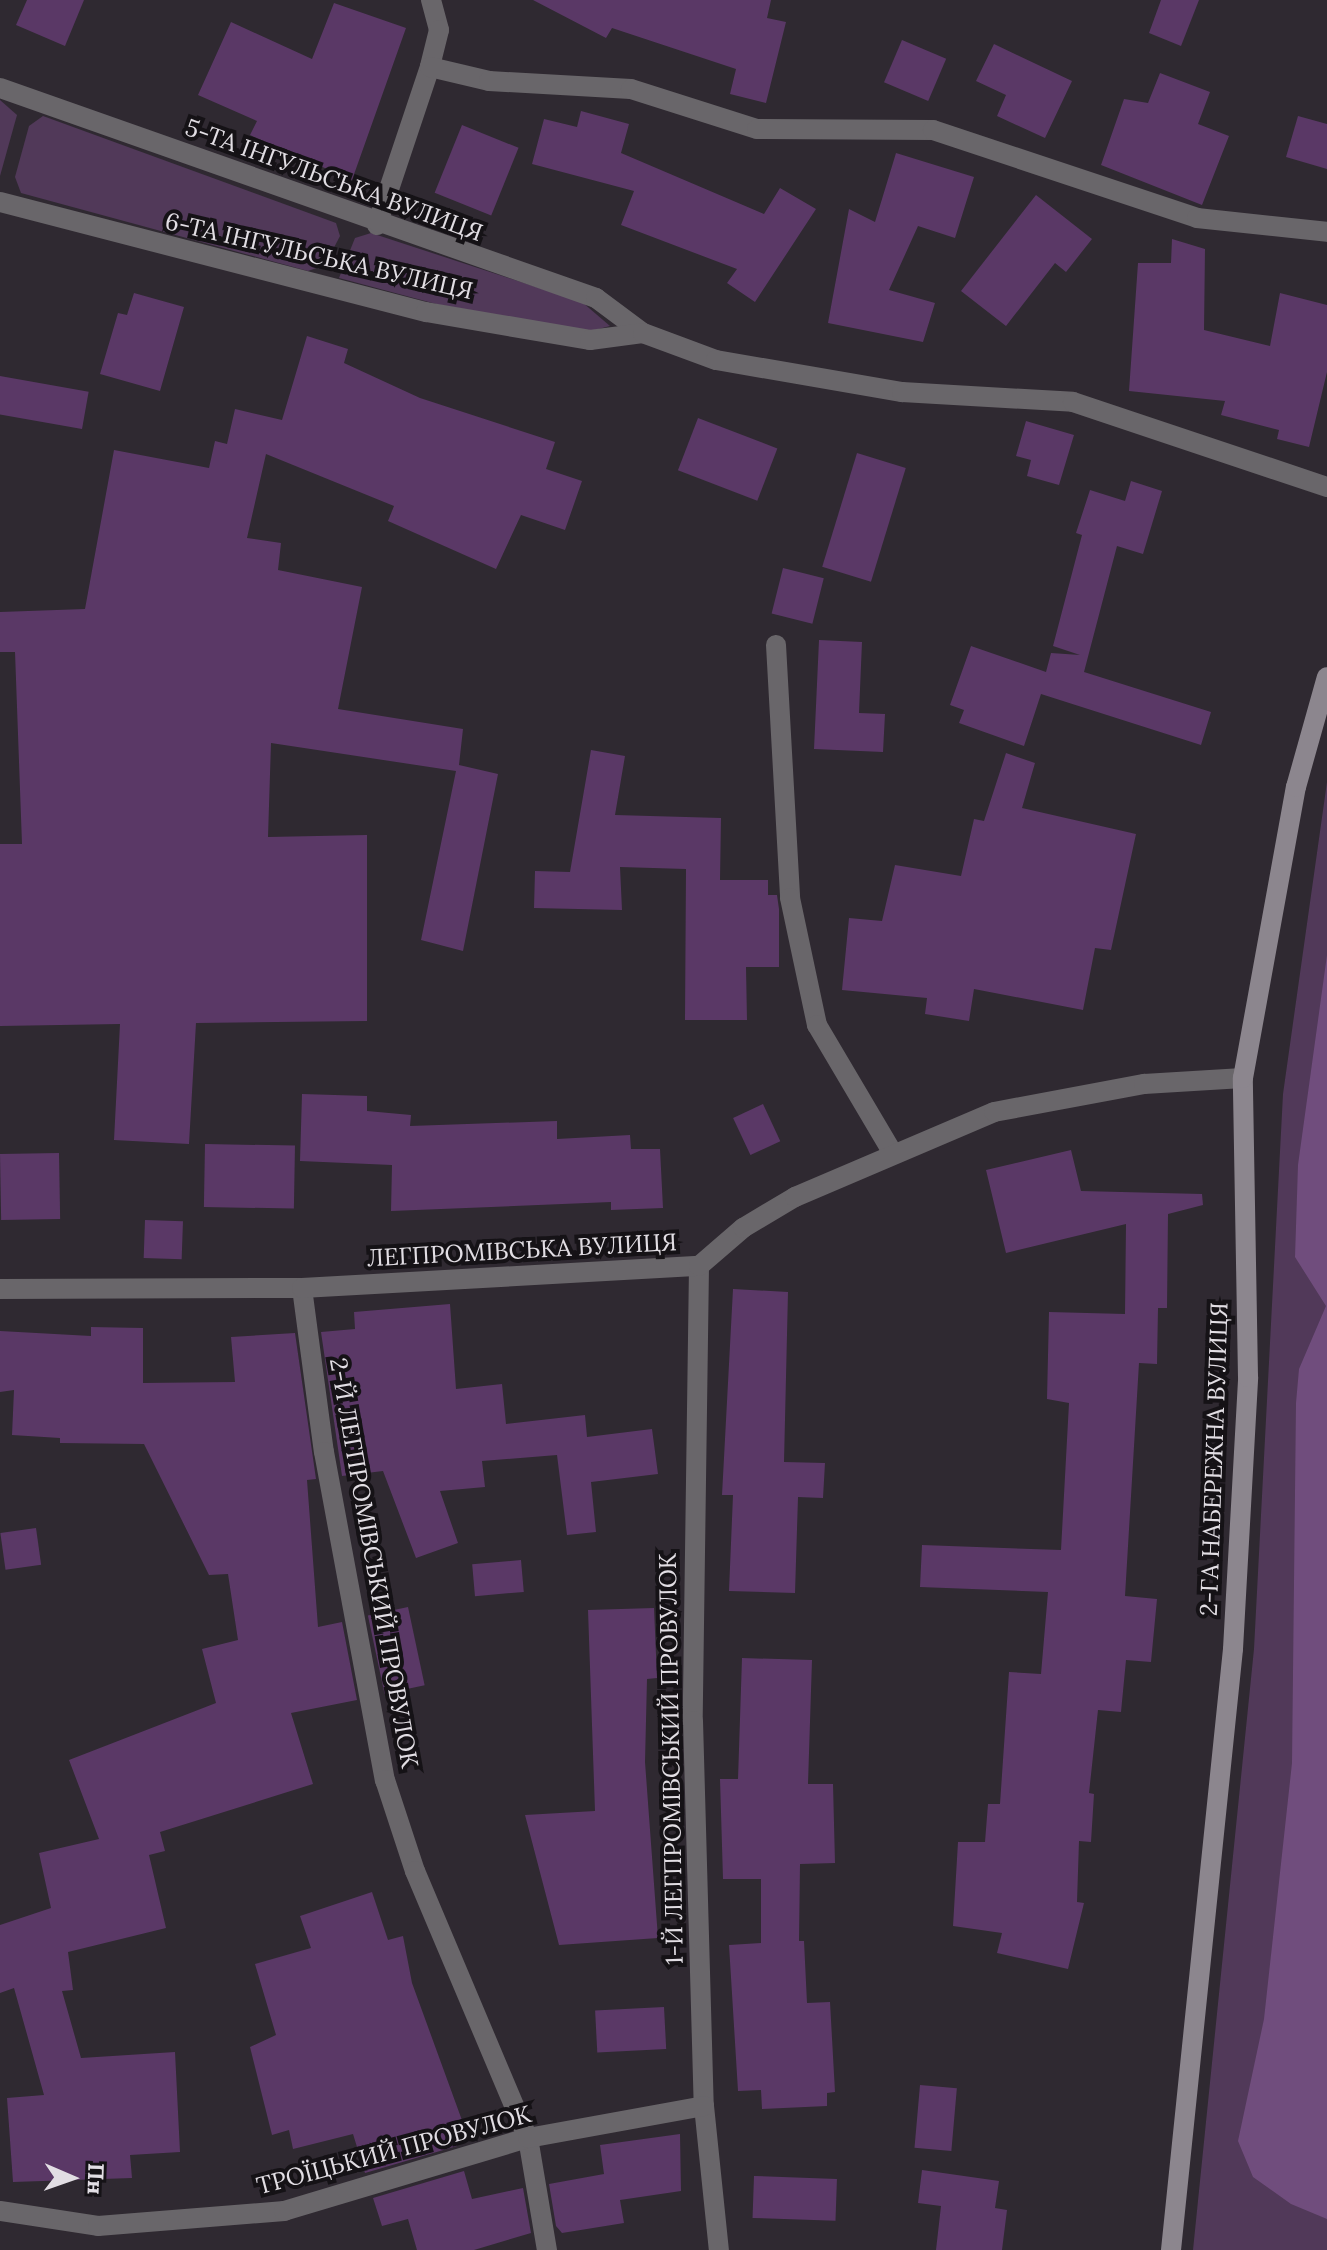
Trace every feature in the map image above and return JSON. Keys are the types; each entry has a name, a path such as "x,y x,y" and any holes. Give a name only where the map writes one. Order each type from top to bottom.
{"main road":[{"name":"2-ГА НАБЕРЕЖНА ВУЛИЦЯ","path":"1171,2250 1233,1649 1248,1377 1243,1078 1293,802 1327,677"}],"street":[{"path":"377,225 430,67 439,30 431,0"},
{"path":"430,67 489,81 631,89 757,129 933,130 1197,218 1327,232"},
{"name":"5-ТА ІНГУЛЬСЬКА ВУЛИЦЯ","path":"0,88 377,225 596,298 643,333"},
{"name":"6-ТА ІНГУЛЬСЬКА ВУЛИЦЯ","path":"0,202 426,312 590,340 643,333 716,360 902,392 1073,402 1327,487"},
{"path":"776,645 790,898 817,1025 892,1152"},
{"name":"ЛЕГПРОМІВСЬКА ВУЛИЦЯ","path":"0,1289 302,1288 699,1266 743,1228 795,1197 892,1152 1026,1103 1144,1084 1243,1078"},
{"name":"1-Й ЛЕГПРОМІВСЬКИЙ ПРОВУЛОК","path":"699,1266 693,1721 704,2106 719,2250"},
{"name":"2-Й ЛЕГПРОМІВСЬКИЙ ПРОВУЛОК","path":"302,1288 324,1452 385,1780 415,1871 528,2138 547,2250"},
{"name":"ТРОЇЦЬКИЙ ПРОВУЛОК","path":"0,2211 98,2226 198,2223 284,2211 528,2138 704,2106"}],"shaded area":[{"path":"0,100 17,115 0,176"},
{"path":"43,116 336,223 340,236 325,265 308,271 21,193 15,177 29,126"},
{"path":"371,233 582,302 610,326 591,331 440,305 339,278 355,238"},
{"path":"1327,782 1327,2250 1193,2250 1254,1649 1283,1094"},
{"path":"1327,955 1327,2219 1291,2204 1253,2177 1238,2141 1264,2019 1292,1763 1296,1403 1299,1369 1326,1306 1295,1257 1298,1165"}],"building":[{"path":"27,0 84,0 65,46 16,25"},
{"path":"533,0 771,0 767,18 786,22 766,103 730,94 736,69 612,28 606,38"},
{"path":"1161,0 1199,0 1181,46 1149,33"},
{"path":"334,3 406,28 352,180 250,135 257,121 198,95 231,22 312,59"},
{"path":"902,40 946,59 928,101 884,82"},
{"path":"994,44 1072,81 1045,138 997,116 1006,95 976,81"},
{"path":"1160,73 1210,92 1198,124 1229,136 1202,205 1101,165 1124,99 1148,103"},
{"path":"581,111 629,124 621,153 764,214 780,188 816,209 755,302 727,283 737,269 621,225 634,191 532,164 544,119 577,127"},
{"path":"1298,116 1327,124 1327,169 1286,157"},
{"path":"462,125 519,148 491,216 435,193"},
{"path":"896,153 974,177 955,238 918,226 889,290 935,303 923,342 828,323 849,209 875,222"},
{"path":"1036,195 1092,239 1066,272 1055,263 1006,326 961,291"},
{"path":"1172,239 1205,249 1204,330 1270,346 1280,293 1327,305 1327,372 1309,447 1277,439 1279,430 1221,415 1225,401 1129,391 1138,263 1171,263"},
{"path":"134,293 184,307 160,391 100,374 118,313 127,315"},
{"path":"307,336 348,349 344,363 420,398 555,442 546,469 582,481 565,530 521,515 496,569 388,521 394,506 266,454 247,538 281,543 278,570 362,587 338,709 463,729 459,765 498,774 463,951 421,940 456,771 271,743 268,837 367,835 367,1021 196,1023 189,1144 114,1140 120,1024 0,1026 0,844 22,844 15,652 0,652 0,612 85,609 114,450 209,468 215,441 227,444 235,409 282,420"},
{"path":"0,376 89,392 82,429 0,415"},
{"path":"698,418 777,448 757,501 678,470"},
{"path":"1026,421 1074,435 1059,485 1027,476 1031,460 1016,456"},
{"path":"857,453 906,468 871,582 822,567"},
{"path":"1131,481 1162,491 1143,554 1117,546 1084,672 1211,712 1201,745 1041,694 1024,746 959,723 964,710 950,705 971,646 1046,672 1051,653 1080,655 1053,646 1082,535 1076,533 1090,490 1125,501"},
{"path":"783,568 824,578 812,624 772,614"},
{"path":"819,640 862,642 859,713 885,714 883,752 814,749"},
{"path":"591,750 625,756 615,815 721,818 720,880 768,880 768,895 777,895 779,967 746,967 747,1020 685,1020 686,869 620,867 622,910 534,908 535,871 570,872"},
{"path":"1006,753 1035,763 1022,808 1136,834 1111,950 1095,948 1083,1010 974,989 969,1021 925,1014 927,998 842,990 849,918 882,921 895,865 961,876 974,819 984,821"},
{"path":"302,1094 367,1096 367,1111 411,1115 410,1126 557,1121 557,1139 630,1135 631,1149 660,1149 663,1208 611,1210 611,1202 391,1211 392,1165 300,1161"},
{"path":"763,1104 780,1141 750,1155 733,1118"},
{"path":"205,1144 295,1146 294,1209 204,1207"},
{"path":"1071,1150 1081,1191 1202,1194 1203,1205 1168,1214 1167,1308 1158,1308 1157,1364 1139,1363 1125,1596 1157,1599 1151,1662 1126,1660 1121,1712 1098,1710 1089,1793 1094,1794 1091,1842 1079,1841 1077,1902 1084,1903 1068,1969 997,1953 1002,1933 953,1926 958,1842 985,1842 988,1804 1000,1804 1009,1672 1041,1674 1048,1592 920,1587 922,1545 1061,1550 1069,1403 1047,1399 1049,1312 1125,1314 1126,1224 1006,1253 986,1170"},
{"path":"59,1153 60,1219 1,1220 0,1154"},
{"path":"145,1220 183,1221 182,1259 144,1258"},
{"path":"733,1289 788,1292 784,1462 825,1463 823,1498 798,1497 795,1593 729,1591 733,1495 722,1495"},
{"path":"450,1304 456,1389 502,1384 506,1424 585,1415 587,1437 652,1429 658,1474 591,1482 596,1532 567,1535 557,1455 482,1461 485,1487 440,1491 458,1543 416,1558 383,1471 342,1476 321,1332 355,1329 354,1312"},
{"path":"91,1327 143,1328 143,1383 235,1382 231,1337 295,1333 316,1479 307,1480 318,1627 342,1622 357,1700 291,1713 313,1784 160,1832 165,1851 149,1855 166,1928 68,1952 73,1990 62,1991 81,2058 175,2052 180,2152 130,2155 132,2178 13,2182 7,2098 44,2095 14,1988 0,1993 0,1925 51,1908 39,1853 99,1839 69,1760 216,1703 202,1649 238,1640 228,1574 209,1575 144,1444 60,1443 60,1438 12,1435 14,1390 0,1392 0,1331 91,1336"},
{"path":"36,1528 41,1565 5,1570 0,1533"},
{"path":"521,1560 524,1592 475,1596 472,1564"},
{"path":"408,1607 425,1685 385,1694 368,1616"},
{"path":"654,1608 657,1678 647,1679 645,1762 658,1938 559,1945 525,1815 595,1811 588,1610"},
{"path":"742,1658 812,1660 808,1784 833,1784 835,1863 800,1864 799,1941 804,1941 807,2003 830,2002 835,2092 827,2093 827,2106 762,2109 761,2090 738,2091 729,1945 761,1943 761,1879 723,1879 720,1779 738,1779"},
{"path":"372,1892 388,1940 403,1936 412,1983 467,2134 454,2138 457,2146 365,2173 353,2134 293,2149 289,2130 272,2135 250,2047 276,2035 255,1964 311,1948 300,1916"},
{"path":"664,2007 666,2049 597,2053 595,2011"},
{"path":"920,2085 957,2088 951,2151 915,2148"},
{"path":"680,2134 681,2191 620,2200 624,2223 562,2233 556,2226 549,2184 604,2174 600,2145"},
{"path":"922,2170 999,2181 995,2208 1007,2210 1002,2250 936,2250 941,2206 918,2203"},
{"path":"464,2171 472,2199 523,2188 531,2233 474,2250 417,2250 408,2219 382,2226 373,2198"},
{"path":"754,2176 837,2179 835,2221 753,2218"}]}
